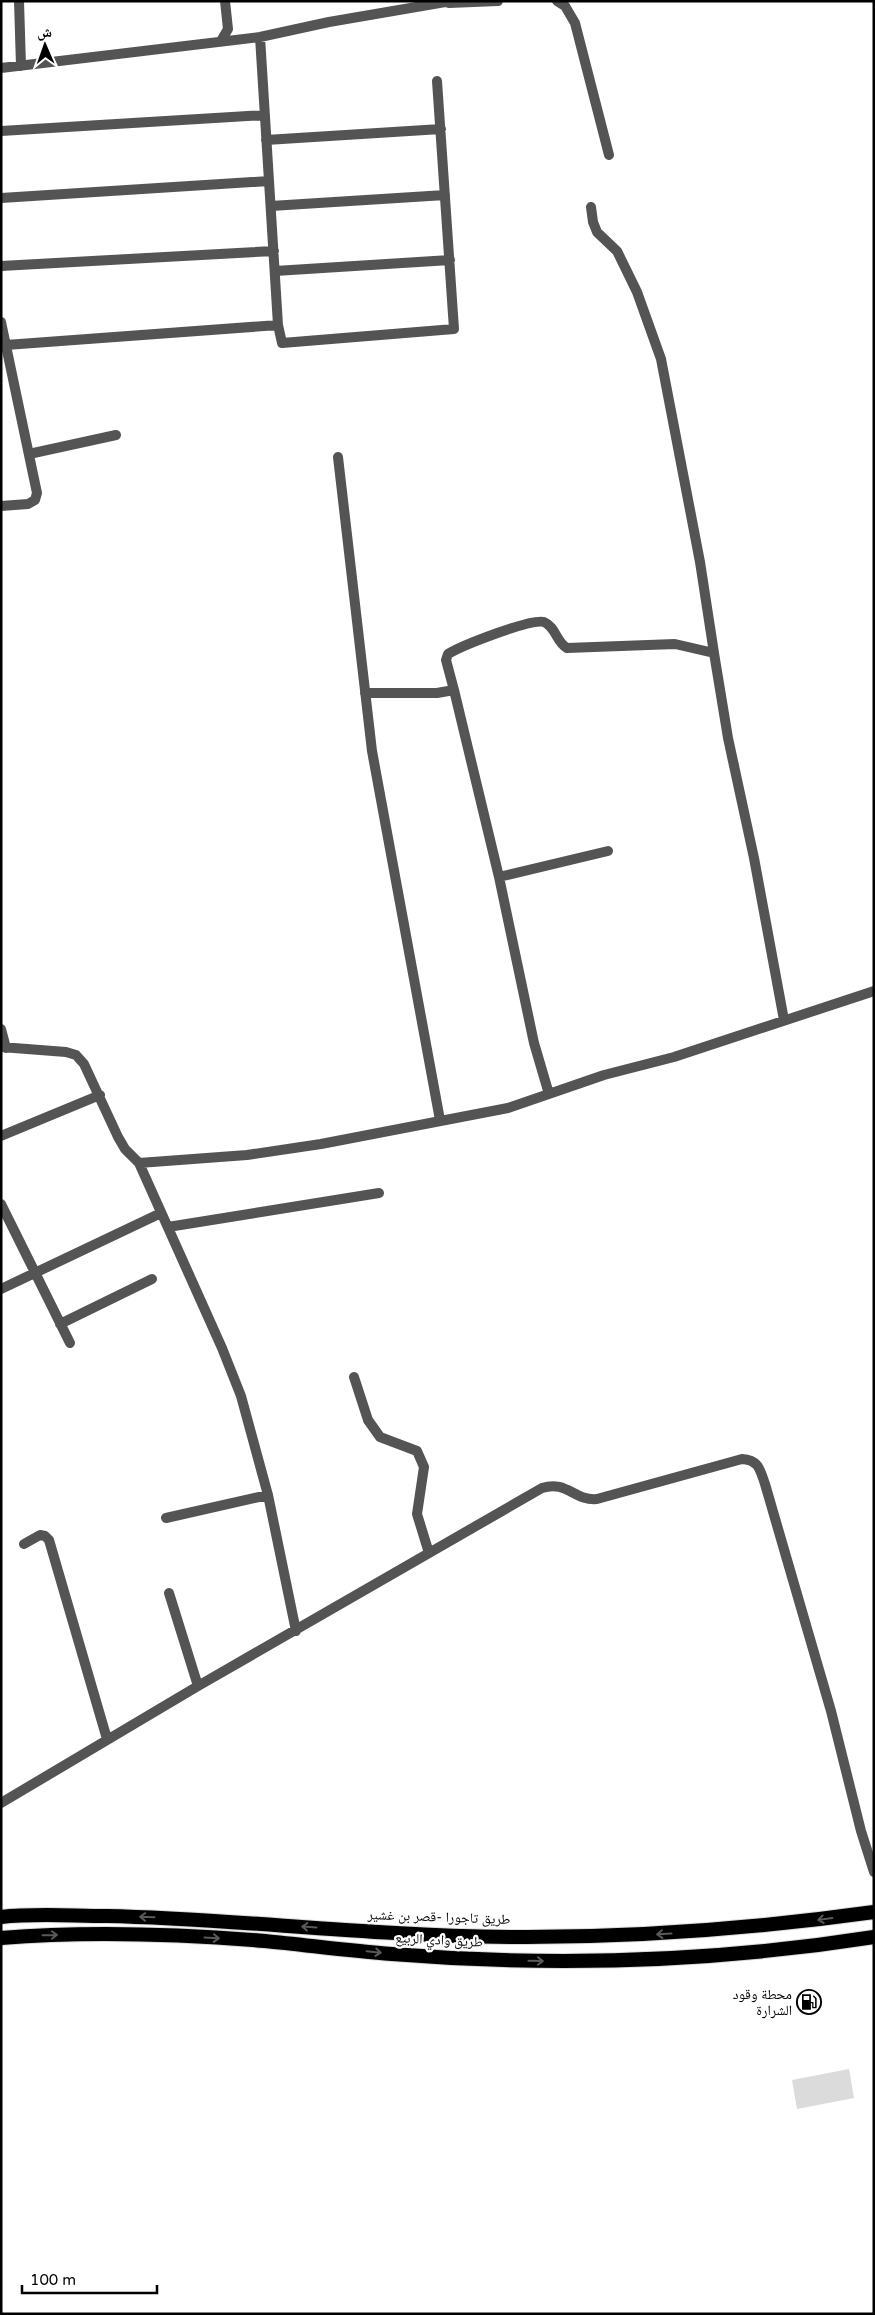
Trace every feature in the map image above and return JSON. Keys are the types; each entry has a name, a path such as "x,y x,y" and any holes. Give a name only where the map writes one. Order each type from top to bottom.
{"highway":[{"name":"طريق تاجورا -قصر بن غشير","path":"1,1917 147,1917 216,1920 398,1934 593,1937 731,1930 874,1912"},
{"name":"طريق وادي الربيع","path":"1,1938 45,1935 155,1935 264,1941 392,1954 564,1962 727,1954 874,1937"}],"street":[{"path":"19,1 21,66"},
{"path":"221,41 228,29 225,1"},
{"path":"1,68 260,37 337,21 450,2 498,1"},
{"path":"558,1 565,6 575,23 609,154"},
{"path":"260,37 278,325 282,343 454,329 437,81"},
{"path":"1,131 265,115"},
{"path":"266,140 441,129"},
{"path":"1,198 269,181"},
{"path":"271,206 445,195"},
{"path":"591,207 593,222 597,232 617,251 637,292 661,359 700,562 728,738 754,858 784,1020"},
{"path":"1,266 274,251"},
{"path":"275,271 450,260"},
{"path":"1,322 6,345 6,369 29,454 37,493 35,500 28,504 1,506"},
{"path":"6,345 278,325"},
{"path":"29,454 116,435"},
{"path":"338,457 372,751 440,1120"},
{"path":"548,1094 534,1043 499,878 446,660 448,654 513,628 538,621 548,624 561,644 566,648 675,644 714,653"},
{"path":"365,693 437,693 454,690"},
{"path":"499,878 608,851"},
{"path":"139,1163 247,1155 321,1144 508,1108 604,1075 682,1054 874,991"},
{"path":"1,1029 4,1048 66,1052 76,1055 84,1064 125,1148 139,1163 222,1348 241,1396 268,1495 296,1631"},
{"path":"1,1136 100,1095"},
{"path":"168,1227 378,1193"},
{"path":"1,1204 70,1343"},
{"path":"1,1289 161,1213"},
{"path":"60,1324 152,1279"},
{"path":"354,1377 368,1420 380,1437 417,1451 424,1467 417,1514 429,1554"},
{"path":"1,1803 198,1686 542,1488 552,1485 563,1486 586,1498 597,1499 742,1459 750,1460 759,1465 826,1692 861,1831 874,1872"},
{"path":"166,1518 268,1495"},
{"path":"24,1544 40,1535 45,1536 49,1540 107,1739"},
{"path":"169,1593 198,1686"}],"shaded area":[{"path":"849,2069 854,2098 797,2109 792,2080"}],"place":[{"name":"محطة وقود الشرارة","path":"809,2002"}]}
